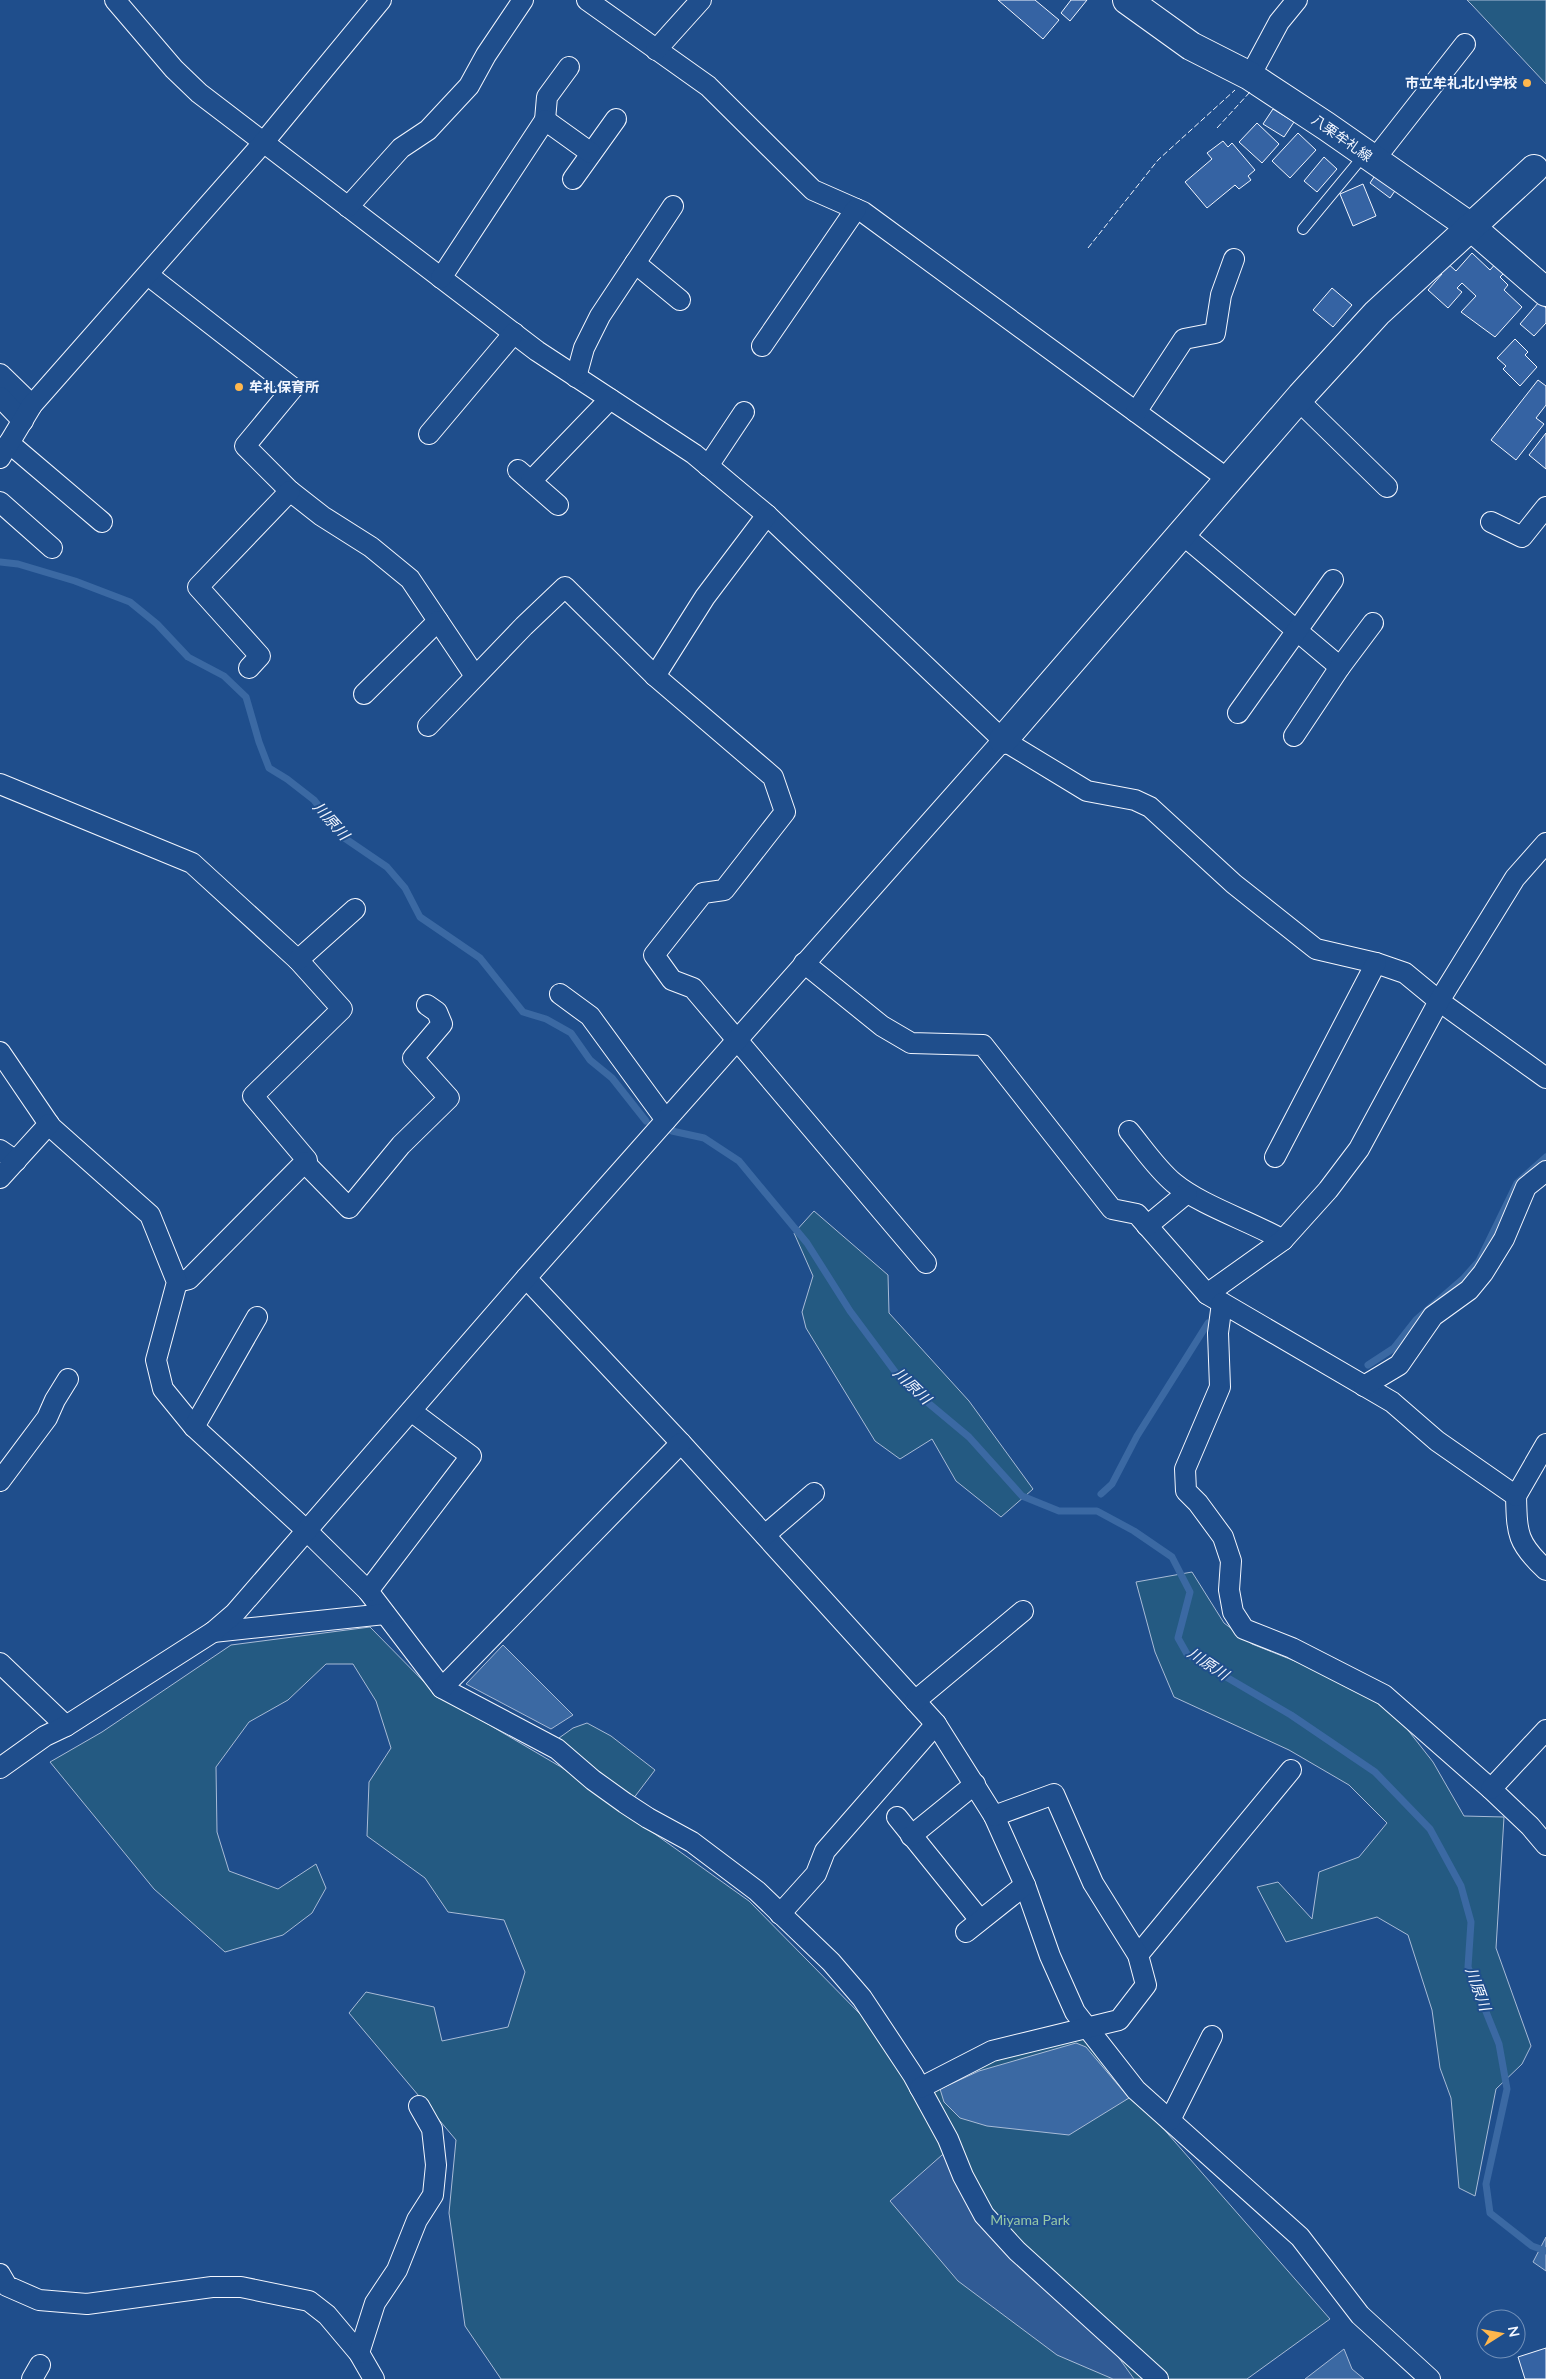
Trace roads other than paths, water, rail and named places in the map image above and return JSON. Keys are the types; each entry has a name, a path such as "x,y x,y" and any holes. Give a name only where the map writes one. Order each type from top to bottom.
{"street":[{"path":"115,0 174,69 200,93 514,333 708,466 767,514 1003,740 1087,791 1135,800 1150,807 1234,884 1316,949 1376,963 1405,973 1439,1001 1546,1078"},
{"path":"102,522 5,450 27,413 264,143 381,0"},
{"path":"348,207 401,148 428,130 470,86 486,55 523,0"},
{"path":"587,0 708,86 813,190 856,209 1229,480"},
{"path":"656,50 701,0"},
{"name":"八栗牟礼線","path":"1127,0 1191,46 1250,76 1471,227 1546,291"},
{"path":"1250,76 1279,22 1298,0"},
{"path":"1370,157 1465,44"},
{"path":"440,278 545,120 547,97 569,66"},
{"path":"573,179 616,119"},
{"path":"545,120 591,153"},
{"path":"0,1768 45,1736 66,1726 213,1632 235,1613 526,1278 1003,740 1298,400 1377,313 1540,163"},
{"path":"576,377 584,348 600,316 672,206"},
{"path":"762,346 856,209"},
{"path":"1136,412 1184,339 1215,333 1222,295 1234,259"},
{"path":"635,263 680,300"},
{"path":"148,275 293,388 245,446 290,490 322,516 372,547 410,579 475,676"},
{"path":"429,434 514,333"},
{"path":"0,374 27,413"},
{"path":"0,397 27,413"},
{"path":"558,505 525,475 610,399"},
{"path":"1298,400 1387,487"},
{"path":"708,466 744,412"},
{"path":"249,668 260,656 198,587 290,490"},
{"path":"0,502 52,548"},
{"path":"1491,522 1522,537 1546,507"},
{"path":"655,676 704,597 767,514"},
{"path":"1182,534 1340,667"},
{"path":"1238,713 1334,580"},
{"path":"428,726 475,676 565,587 655,676 773,777 785,812 724,890 703,894 654,954 672,980 693,988 926,1263"},
{"path":"364,694 375,671 438,621"},
{"path":"1294,736 1372,623"},
{"path":"0,784 192,863 298,960 342,1009 253,1096 307,1160 189,1280 176,1282"},
{"path":"1214,1299 1283,1240 1328,1190 1359,1149 1439,1001 1515,878 1546,844"},
{"path":"298,960 355,909"},
{"path":"804,963 882,1026 911,1043 983,1045 1112,1209 1137,1214 1214,1299 1392,1402 1437,1441 1516,1496"},
{"path":"1275,1157 1376,963"},
{"path":"560,994 590,1016 666,1120"},
{"path":"304,1162 350,1208 401,1144 449,1098 413,1058 442,1024 437,1012 427,1006"},
{"path":"3,1065 48,1124 150,1215 176,1282 156,1360 163,1389 194,1427 368,1590 442,1688 557,1748 592,1780 625,1803 692,1842 757,1891 831,1962 862,1998 920,2088 948,2139 962,2176 984,2215 1017,2252 1158,2379"},
{"path":"0,1178 8,1155 48,1124"},
{"path":"1129,1131 1173,1182 1187,1192 1283,1240"},
{"path":"1364,1386 1399,1365 1433,1316 1469,1290 1484,1273 1504,1239 1526,1187 1546,1171"},
{"path":"1147,1226 1187,1192"},
{"path":"526,1278 765,1535 936,1724 976,1784 994,1816 1025,1886 1050,1956 1075,2012 1136,2090 1300,2237 1360,2315 1430,2379"},
{"path":"1214,1299 1218,1333 1220,1387 1185,1470 1186,1491 1218,1530 1226,1545 1231,1561 1229,1590 1233,1612 1244,1629 1292,1648 1384,1695 1491,1789 1530,1826 1546,1845"},
{"path":"194,1427 257,1317"},
{"path":"0,1481 47,1418 68,1379"},
{"path":"368,1590 471,1456 411,1411"},
{"path":"442,1688 681,1444"},
{"path":"1546,1444 1516,1496 1517,1530 1527,1552 1546,1570"},
{"path":"765,1535 814,1493"},
{"path":"915,1701 1023,1611"},
{"path":"213,1632 385,1614"},
{"path":"0,1663 66,1726"},
{"path":"780,1914 816,1874 825,1852 936,1724"},
{"path":"1491,1789 1546,1730"},
{"path":"1138,1955 1291,1770"},
{"path":"911,1836 976,1784"},
{"path":"920,2088 992,2051 1119,2020 1146,1985 1138,1955 1092,1882 1054,1794 994,1816"},
{"path":"897,1817 973,1926 1025,1886"},
{"path":"1170,2120 1212,2036"},
{"path":"359,2354 375,2304 396,2270 417,2220 433,2195 436,2164 432,2129 419,2106"},
{"path":"0,2274 7,2286 39,2300 86,2304 212,2287 241,2287 309,2301 327,2315 359,2354 374,2379"}],"lane":[{"path":"1303,229 1370,157"}],"waterway":[{"name":"川原川","path":"0,562 18,564 75,581 130,602 157,624 188,657 224,676 246,697 259,742 269,768 314,800 343,837 387,867 405,888 420,917 480,958 523,1012 546,1019 571,1033 590,1060 612,1078 646,1121"},
{"name":"川原川","path":"672,1131 704,1138 739,1161 807,1243 850,1311 902,1381 969,1437 1022,1496 1059,1511 1097,1511 1134,1531 1172,1557 1190,1592 1178,1638 1187,1654 1291,1715 1375,1772 1430,1829 1461,1886 1471,1922 1468,1967 1499,2044 1507,2089 1486,2184 1490,2213 1532,2246 1546,2251"},
{"path":"1368,1365 1394,1348 1416,1320 1463,1279 1479,1261 1517,1183 1546,1157"},
{"path":"1101,1494 1112,1484 1137,1436 1208,1323"}],"place":[{"name":"市立牟礼北小学校","path":"1527,83"},
{"name":"牟礼保育所","path":"239,387"}],"park label":[{"name":"Miyama Park","path":"1030,2220"}]}
